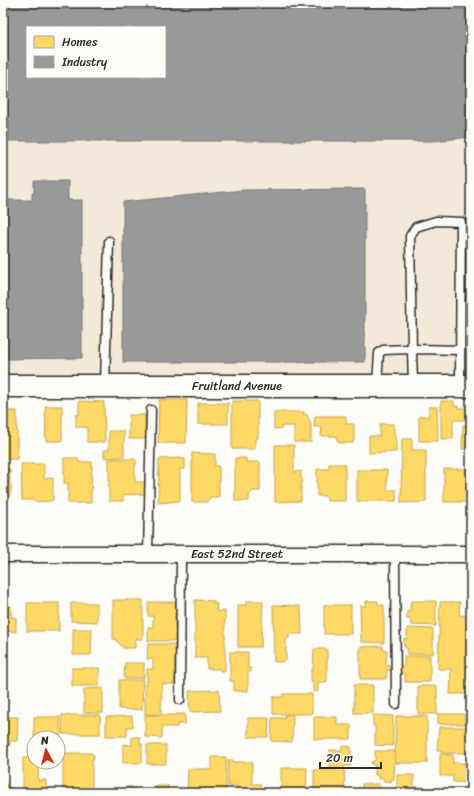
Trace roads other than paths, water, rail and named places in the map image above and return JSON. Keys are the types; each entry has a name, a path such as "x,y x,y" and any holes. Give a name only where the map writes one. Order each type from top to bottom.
{"street":[{"name":"Fruitland Avenue","path":"3,386 465,386"},
{"name":"East 52nd Street","path":"3,554 471,554"}],"lane":[{"path":"413,386 410,236 416,227 436,221 461,222 460,350 465,386"},
{"path":"105,386 109,241"},
{"path":"377,386 379,353 383,350 460,350"},
{"path":"148,554 151,410"},
{"path":"180,700 181,554"},
{"path":"395,554 396,704"}]}
